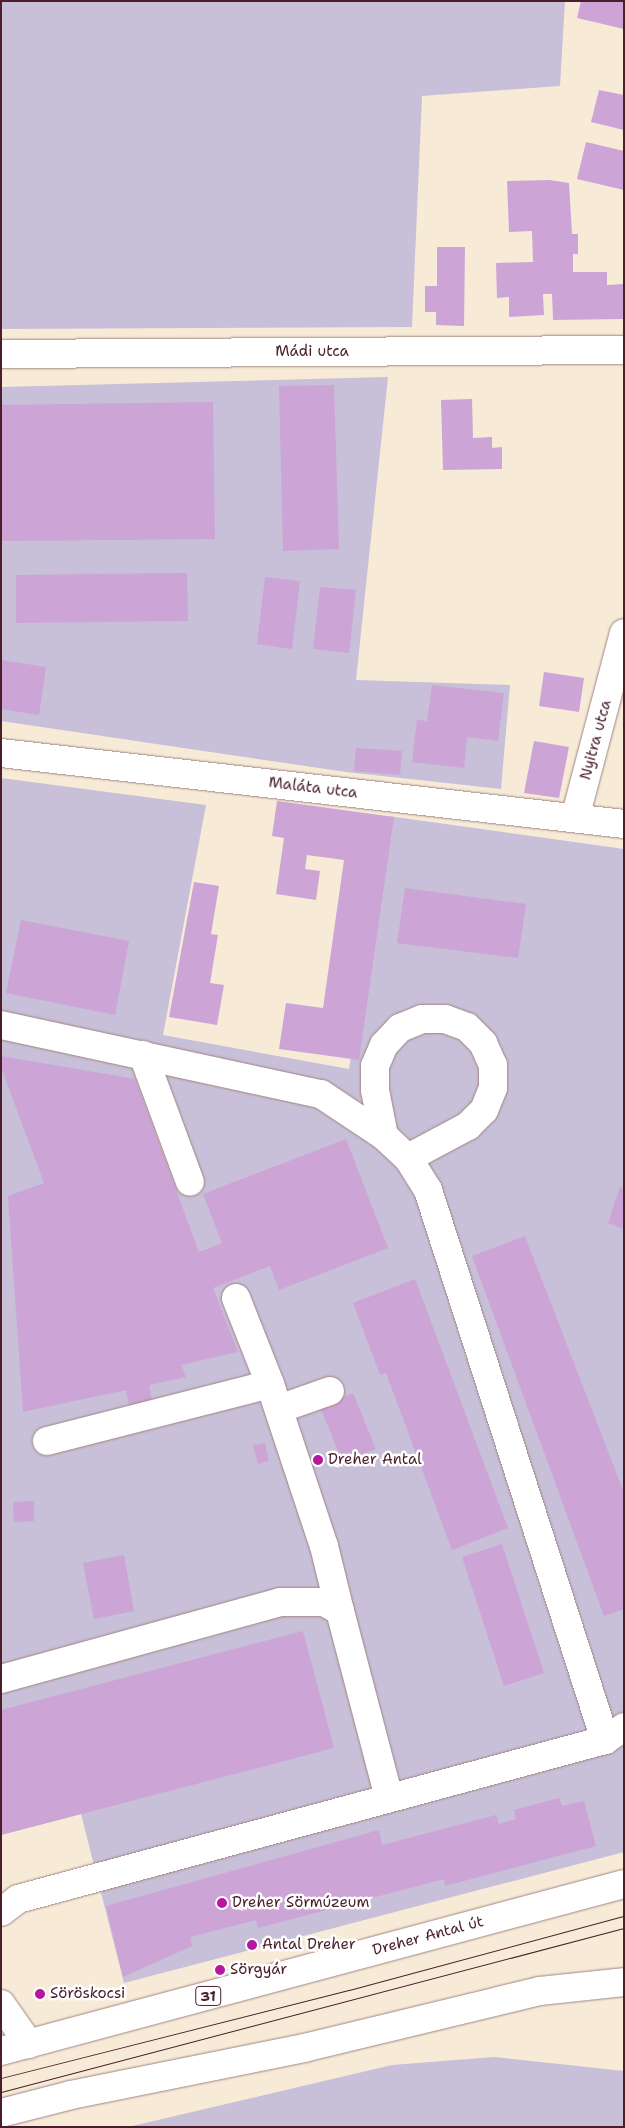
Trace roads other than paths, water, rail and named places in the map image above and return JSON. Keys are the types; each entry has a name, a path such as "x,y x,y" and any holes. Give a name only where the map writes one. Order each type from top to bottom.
{"street":[{"name":"Mádi utca","path":"1,354 624,350"},
{"name":"Nyitra utca","path":"576,818 624,634"},
{"name":"Maláta utca","path":"1,753 624,824"},
{"path":"384,1136 375,1090 375,1066 384,1045 400,1028 422,1019 445,1019 467,1027 483,1043 492,1065 493,1088 484,1110 468,1126 408,1158"},
{"path":"1,1025 143,1054 321,1094 384,1136 408,1158 428,1190 614,1733 389,1798 18,1899 1,1912"},
{"path":"143,1054 190,1182"},
{"path":"236,1298 275,1397 324,1546 389,1798"},
{"path":"47,1442 275,1397 330,1391"},
{"path":"1,1679 280,1602 324,1602 340,1611"},
{"name":"Dreher Antal út","path":"1,2051 624,1884"},
{"path":"1,2113 71,2094 304,2048 540,1990 624,1982"},
{"path":"1,2004 29,2044"}],"tram line":[{"path":"1,2078 349,1990 624,1916"},
{"path":"1,2092 624,1928"}],"place":[{"name":"Dreher Antal","path":"318,1460"},
{"name":"Dreher Sörmúzeum","path":"222,1903"},
{"name":"Antal Dreher","path":"252,1945"},
{"name":"Sörgyár","path":"220,1970"},
{"name":"Söröskocsi","path":"40,1994"}]}
